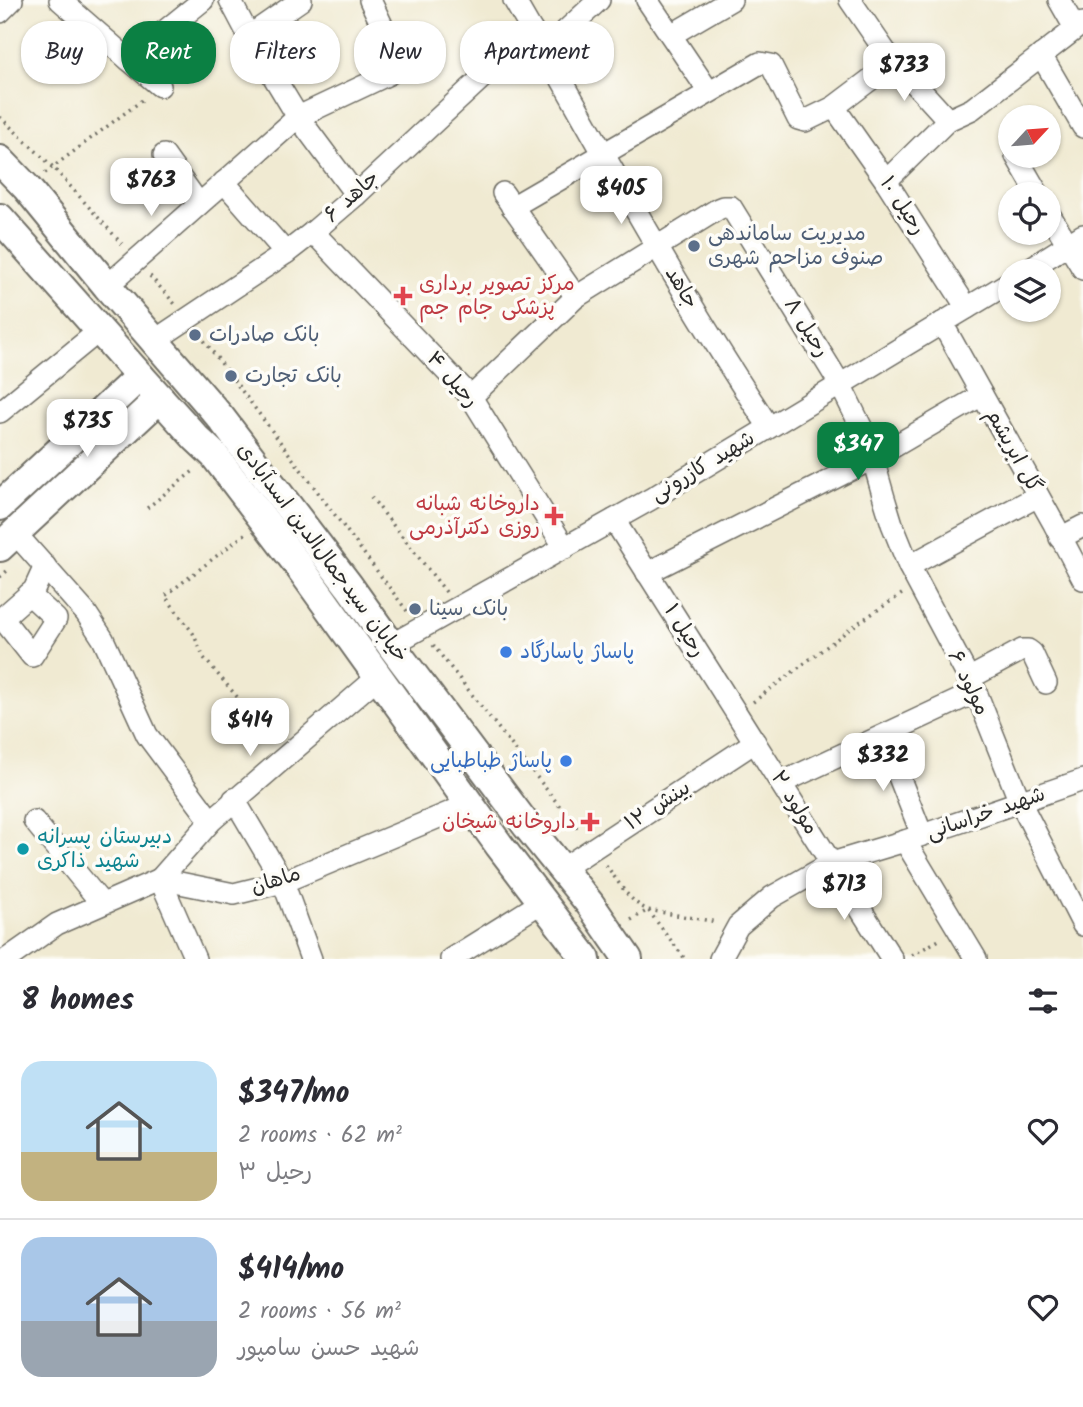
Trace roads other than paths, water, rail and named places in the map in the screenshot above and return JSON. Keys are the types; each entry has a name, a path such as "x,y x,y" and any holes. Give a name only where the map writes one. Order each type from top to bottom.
{"main road":[{"name":"خیابان سیدجمال‌الدین اسدآبادی","path":"0,160 26,187 221,418 527,826 590,904 628,959"},
{"name":"خیابان سیدجمال‌الدین اسدآبادی","path":"0,218 214,455 298,565 470,804 586,959"},
{"path":"0,506 140,376"},
{"path":"8,540 160,398"}],"street":[{"path":"0,12 12,0"},
{"path":"60,0 121,53"},
{"path":"177,21 203,0"},
{"path":"230,0 241,21"},
{"path":"271,21 301,0"},
{"path":"107,286 298,117 397,68 398,59 370,0"},
{"name":"جاهد","path":"514,0 526,21"},
{"path":"576,21 599,0"},
{"path":"647,0 709,92"},
{"path":"671,36 731,0"},
{"path":"886,181 948,120 972,109 1079,26 1059,0"},
{"path":"859,3 885,51 948,120"},
{"path":"1041,55 1083,127"},
{"path":"576,297 508,200 604,155 760,63 771,65 798,119 805,121 834,107 895,61"},
{"path":"278,84 298,117 356,195"},
{"name":"جاهد ۶","path":"154,341 313,232 476,84"},
{"name":"جاهد","path":"564,84 723,358 769,427"},
{"name":"رحیل ۱۰","path":"834,107 886,181 967,308"},
{"path":"163,155 199,204"},
{"path":"224,182 286,253"},
{"name":"رحیل ۸","path":"657,247 723,207 732,207 840,383"},
{"path":"1061,225 1075,240 1083,269"},
{"name":"رحیل ۴","path":"313,232 471,397 565,548"},
{"path":"1045,259 1075,240"},
{"path":"471,397 576,297 657,247"},
{"name":"شهید کازرونی","path":"391,645 614,520 998,289"},
{"name":"گل ابریشم","path":"942,323 1083,579"},
{"path":"0,412 100,331"},
{"name":"مولود ۶","path":"840,383 876,457 876,470 892,524 914,575 972,686 1020,802 1083,925"},
{"path":"647,573 876,457 982,395"},
{"path":"914,575 1038,496"},
{"name":"رحیل ۱","path":"614,520 755,742"},
{"path":"1060,538 1083,526"},
{"path":"8,540 45,566 86,613 103,639 147,734 211,821"},
{"path":"29,594 34,590 45,566"},
{"path":"781,783 883,736 972,686 1022,650 1032,653 1046,683"},
{"path":"7,959 57,924 160,879 234,799 378,677"},
{"path":"883,736 914,838 976,959"},
{"name":"بینش ۱۲","path":"562,869 755,742"},
{"name":"مولود ۲","path":"755,742 892,959"},
{"name":"شهید خراسانی","path":"720,959 738,926 772,897 832,863 1083,780"},
{"path":"234,799 283,882 311,959"},
{"name":"ماهان","path":"160,879 234,894 283,882 470,804"},
{"path":"34,821 102,904"},
{"path":"160,879 195,959"},
{"path":"450,959 542,902"}],"place":[{"name":"مدیریت ساماندهی صنوف مزاحم شهری","path":"694,246"},
{"name":"مرکز تصویر برداری پزشکی جام جم","path":"403,296"},
{"name":"بانک صادرات","path":"195,335"},
{"name":"بانک تجارت","path":"231,376"},
{"name":"داروخانه شبانه روزی دکترآذرمی","path":"554,516"},
{"name":"بانک سینا","path":"415,609"},
{"name":"پاساژ پاسارگاد","path":"506,652"},
{"name":"پاساژ طباطبایی","path":"566,761"},
{"name":"داروخانه شیخان","path":"590,822"},
{"name":"دبیرستان پسرانه شهید ذاکری","path":"23,849"}]}
